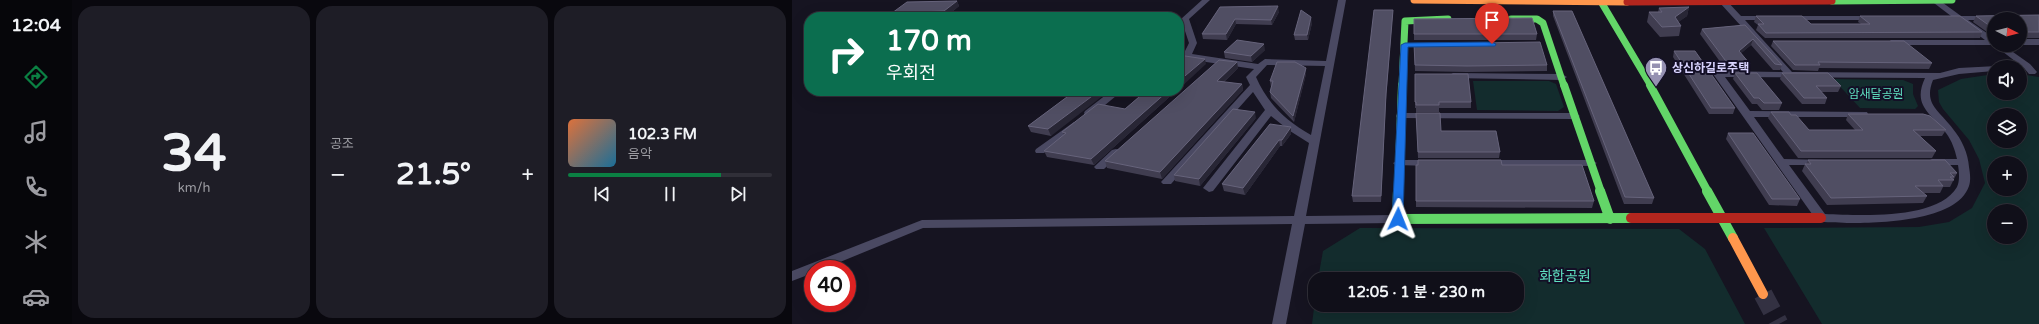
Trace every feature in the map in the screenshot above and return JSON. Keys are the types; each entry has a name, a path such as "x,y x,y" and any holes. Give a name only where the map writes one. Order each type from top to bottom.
{"street":[{"path":"1184,55 1193,43 1185,19 1206,0"},
{"path":"1279,324 1342,0"},
{"path":"1414,0 1952,0"},
{"path":"1600,0 1647,80 1763,294"},
{"path":"1934,0 1987,37"},
{"path":"1723,1 1790,75"},
{"path":"1739,18 1881,18"},
{"path":"1944,18 1987,18"},
{"path":"1398,219 1401,116 1407,76 1409,45 1406,20 1461,19"},
{"path":"1500,19 1541,20 1547,44 1562,76 1610,219"},
{"path":"1885,42 1987,42"},
{"path":"2027,42 2039,42"},
{"path":"1761,43 1777,43"},
{"path":"2008,52 2035,72"},
{"path":"1184,56 1260,67"},
{"path":"1209,70 1218,61"},
{"path":"1315,142 1285,124 1270,111 1254,86 1251,77 1265,62 1330,64"},
{"path":"792,276 922,224 1300,219 1874,219 1921,213 1939,207 1954,198 1963,187 1962,154 1954,136 1934,114 1923,94 1929,78 1959,71 1987,69"},
{"path":"1821,218 1718,74 1938,75"},
{"path":"1443,76 1562,76"},
{"path":"1166,182 1254,86"},
{"path":"1040,151 1111,96"},
{"path":"1209,188 1270,111"},
{"path":"1746,114 1871,114"},
{"path":"1918,114 1934,114"},
{"path":"1401,116 1575,116"},
{"path":"1100,167 1123,146"},
{"path":"1781,162 1828,162"},
{"path":"1924,162 1963,162"},
{"path":"1399,163 1447,163"},
{"path":"1479,163 1591,163"}],"green space":[{"path":"1987,75 1987,100 2027,100 2027,75 2039,77 2039,324 1822,324 1764,228 1919,227 1949,222 1972,208 1985,183 1979,159 1969,140 1943,109 1939,102 1938,90 1961,79"},
{"name":"암새달공원","path":"1833,79 1903,80 1913,84 1913,94 1918,106 1915,109 1860,108"},
{"path":"1473,81 1549,81 1556,84 1564,107 1558,111 1477,110"},
{"name":"화합공원","path":"1360,228 1679,229 1705,249 1745,324 1312,324 1314,312 1524,312 1524,272 1319,272 1323,251"}],"building":[{"path":"957,1 944,11 893,12 907,2"},
{"path":"1278,6 1271,20 1235,19 1226,34 1202,34 1220,7"},
{"path":"1689,7 1675,17 1681,26 1662,27 1649,12 1662,12 1659,8"},
{"path":"1301,10 1311,17 1307,35 1294,35"},
{"path":"1374,10 1393,10 1386,94 1381,196 1352,196"},
{"path":"1553,11 1572,11 1654,198 1625,197"},
{"path":"2027,15 2039,15 2039,32 2027,32"},
{"path":"1756,16 1802,16 1811,24 1870,24 1860,16 1960,16 1982,32 1766,33 1758,24 1764,24"},
{"path":"1976,16 1987,16 1987,24"},
{"path":"1532,18 1537,34 1414,34 1414,19"},
{"path":"1745,25 1782,65 1775,64 1753,39 1739,51 1750,64 1728,64 1702,29"},
{"path":"1237,40 1264,44 1251,56 1224,52"},
{"path":"1773,41 1904,41 1932,63 1818,62 1820,65 1795,65"},
{"path":"1540,42 1547,65 1415,65 1414,44"},
{"path":"1674,51 1695,51 1735,108 1711,108"},
{"path":"1185,56 1205,59 1184,77"},
{"path":"1219,60 1237,62 1217,81 1242,84 1160,172 1105,161 1178,96 1184,96 1184,91"},
{"path":"1277,62 1295,62 1306,68 1293,116 1270,92 1273,81 1270,81"},
{"path":"1735,73 1757,73 1782,103 1764,103 1759,98 1754,98"},
{"path":"1782,73 1828,73 1841,86 1816,86 1827,98 1804,98"},
{"path":"1415,74 1468,74 1471,102 1439,102 1439,105 1416,105"},
{"path":"1068,96 1092,96 1048,129 1028,126"},
{"path":"1140,96 1162,96 1091,159 1044,151 1066,133 1062,132 1098,104 1125,109"},
{"path":"1233,109 1255,112 1199,179 1174,175"},
{"path":"1771,112 1789,112 1791,115 1796,115 1809,130 1863,130 1848,114 1923,114 1930,116 1946,130 1913,130 1936,151 1801,151"},
{"path":"1416,113 1440,113 1441,131 1496,131 1500,152 1418,152"},
{"path":"1270,124 1291,127 1282,140 1279,140 1243,188 1222,184"},
{"path":"1728,133 1753,133 1800,199 1772,199"},
{"path":"1418,160 1501,160 1502,165 1582,165 1594,201 1416,201 1416,165 1418,165"},
{"path":"1808,160 1945,160 1957,173 1950,173 1954,177 1950,177 1954,180 1938,180 1943,186 1915,186 1927,196 1831,198 1805,164 1811,164"}],"tunnel":[{"path":"1763,294 1779,324"}],"traffic: fast":[{"path":"1600,0 1647,79 1733,238"},
{"path":"1832,1 1952,0"},
{"path":"1448,19 1405,21 1397,219 1631,218"},
{"path":"1511,19 1537,19 1543,23 1610,219"}],"traffic: slow":[{"path":"1414,0 1627,2"},
{"path":"1733,238 1763,294"}],"traffic: jam":[{"path":"1627,2 1832,1"},
{"path":"1631,218 1821,218"}],"place":[{"name":"상신하길로주택","path":"1656,88"}],"route":[{"path":"1398,219 1405,45 1492,44"}]}
